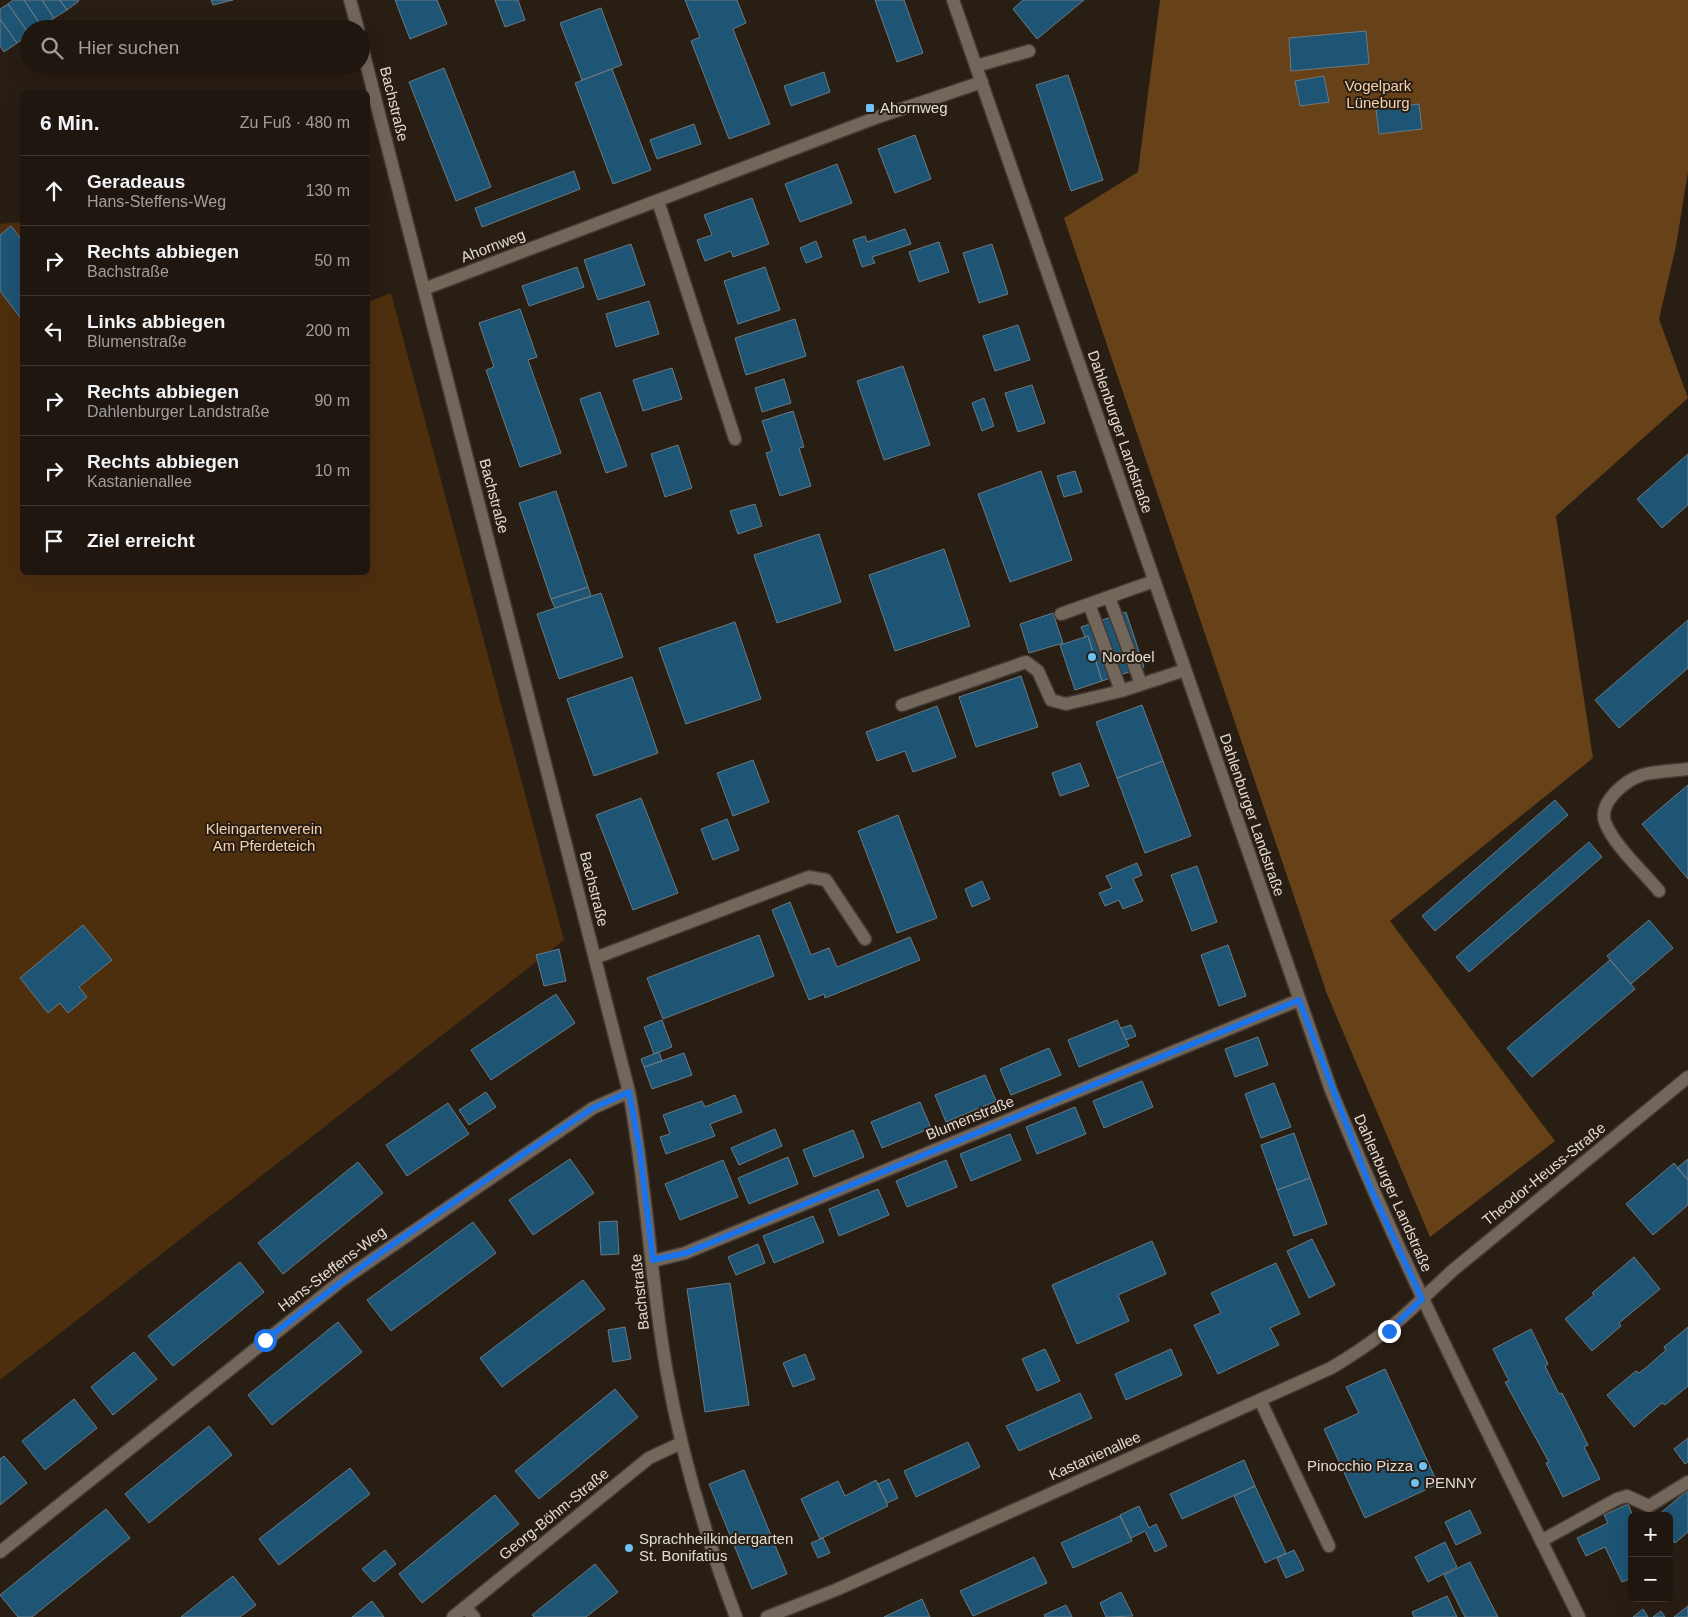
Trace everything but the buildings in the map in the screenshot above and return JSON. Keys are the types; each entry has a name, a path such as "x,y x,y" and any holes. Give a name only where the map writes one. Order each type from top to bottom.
{"street":[{"path":"350,0 356,20"},
{"name":"Dahlenburger Landstraße","path":"953,0 1299,1000 1371,1189 1422,1299 1579,1617"},
{"path":"976,66 1029,51"},
{"name":"Bachstraße","path":"369,75 629,1092 640,1152 659,1323 681,1444 719,1572 736,1617"},
{"name":"Ahornweg","path":"424,290 878,117 982,82"},
{"path":"658,201 734,439"},
{"path":"1061,614 1154,581"},
{"path":"1109,597 1141,684"},
{"path":"1089,604 1120,691"},
{"path":"902,705 1026,662 1038,671 1051,700 1066,704 1120,691 1184,670"},
{"path":"1659,891 1612,835 1604,820 1607,803 1622,787 1642,775 1688,769"},
{"path":"595,958 809,877 826,880 864,938"},
{"name":"Blumenstraße","path":"653,1260 686,1253 1299,1000"},
{"name":"Theodor-Heuss-Straße","path":"1422,1299 1452,1271 1688,1077"},
{"name":"Hans-Steffens-Weg","path":"0,1552 348,1276 593,1108 629,1092"},
{"name":"Kastanienallee","path":"767,1617 838,1589 1331,1368 1365,1349 1389,1331 1422,1299"},
{"path":"1260,1400 1329,1546"},
{"name":"Georg-Böhm-Straße","path":"453,1617 649,1458 681,1444"},
{"path":"1541,1541 1617,1499 1627,1496 1649,1506 1688,1482"},
{"path":"465,1607 474,1617"}],"green space":[{"name":"Vogelpark Lüneburg","path":"1160,0 1688,0 1688,172 1676,246 1659,319 1688,398 1556,516 1593,758 1390,921 1555,1141 1430,1237 1327,994 1064,218 1138,172"},
{"name":"Kleingartenverein Am Pferdeteich","path":"20,222 20,575 370,575 370,301 391,293 564,940 0,1380 0,224"}],"place":[{"name":"Ahornweg","path":"870,108"},
{"name":"Nordoel","path":"1092,657"},
{"name":"Pinocchio Pizza","path":"1423,1466"},
{"name":"PENNY","path":"1415,1483"},
{"name":"Sprachheilkindergarten St. Bonifatius","path":"629,1548"}],"route":[{"path":"265,1340 341,1281 522,1155 593,1108 629,1092 640,1152 653,1260 686,1253 1299,1000 1331,1090 1371,1189 1422,1299 1389,1331"}]}
